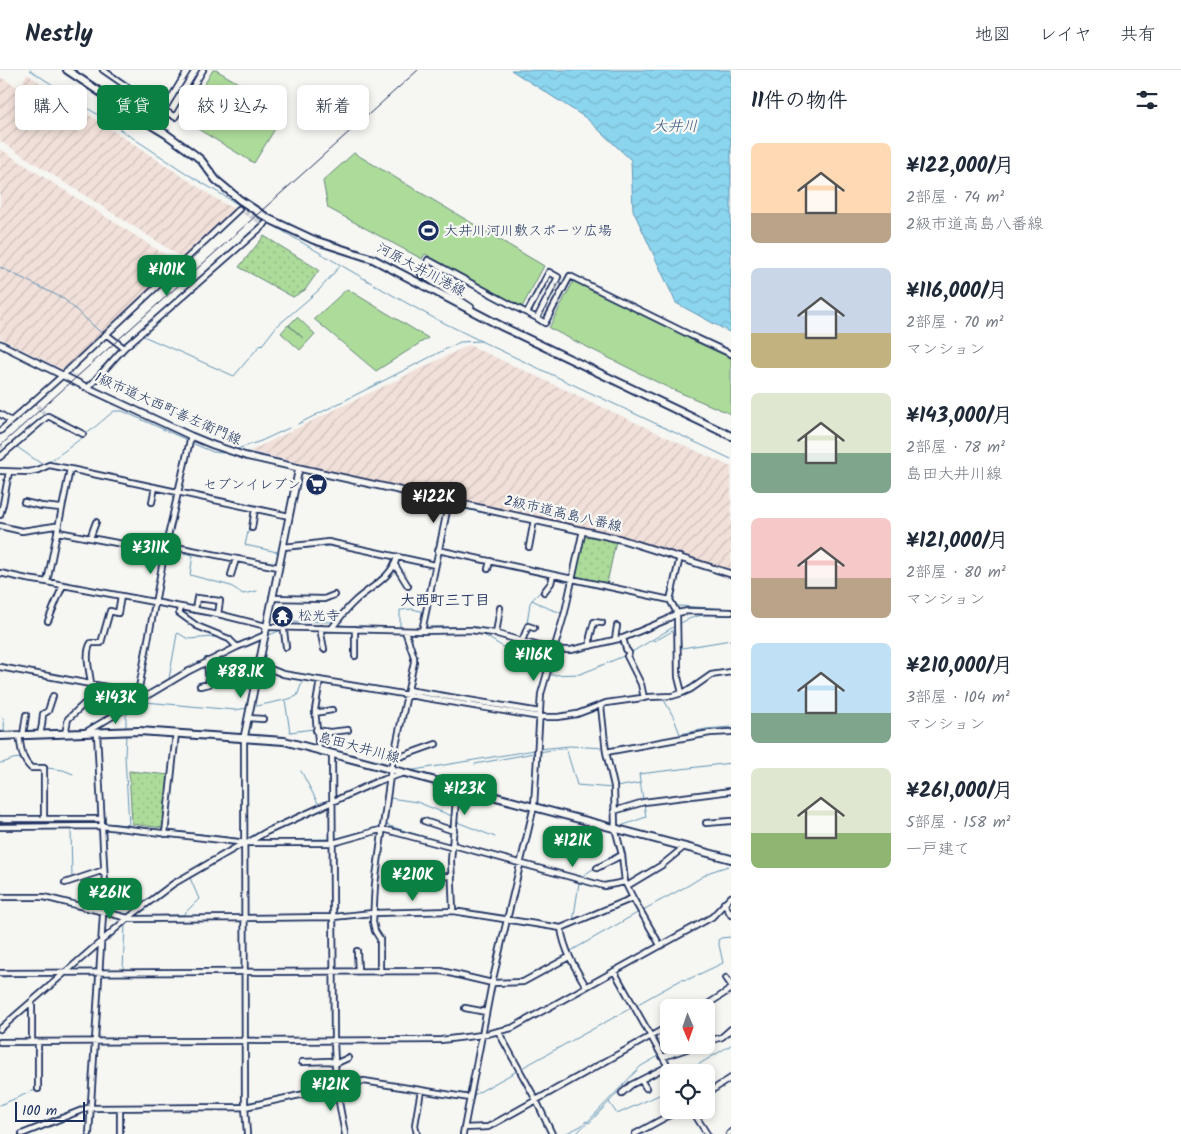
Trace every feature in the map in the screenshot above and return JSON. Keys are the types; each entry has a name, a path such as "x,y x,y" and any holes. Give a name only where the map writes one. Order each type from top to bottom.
{"main road":[{"name":"河原大井川港線","path":"67,70 195,155 216,180 240,200 269,218 314,240 373,258 471,311 731,436"},
{"name":"島田大井川線","path":"0,736 139,731 284,741 731,859"}],"street":[{"path":"103,70 125,85"},
{"path":"169,101 188,70"},
{"path":"169,114 175,117 203,70"},
{"path":"0,431 239,209"},
{"path":"88,388 124,348 265,224"},
{"path":"471,311 471,307 422,274 428,260 545,323 570,276 731,354"},
{"path":"527,313 549,272 558,277 537,318"},
{"path":"106,334 124,348"},
{"name":"1級市道大西町善左衛門線","path":"0,344 191,436 246,456 299,468"},
{"path":"0,414 11,421"},
{"path":"0,457 4,450 48,416 83,434"},
{"path":"138,701 138,692 166,546 191,436"},
{"path":"0,472 29,472 49,465 290,516"},
{"path":"247,1134 245,1107 244,738 299,468"},
{"name":"2級市道高島八番線","path":"299,468 620,539 731,574"},
{"path":"48,582 70,469"},
{"path":"0,515 9,472"},
{"path":"152,502 155,487"},
{"path":"422,631 449,501"},
{"path":"24,502 62,508"},
{"path":"252,528 256,509"},
{"path":"529,547 534,520"},
{"path":"90,538 96,522"},
{"path":"0,526 22,531 55,526 58,530 90,538 165,552"},
{"path":"463,1134 492,982 534,806 541,694 565,612 583,530"},
{"path":"283,547 328,542 435,565"},
{"path":"166,546 278,568"},
{"path":"438,550 670,600"},
{"path":"332,628 355,601 388,575 395,565 397,557"},
{"path":"680,557 670,600 677,613 678,677 682,693"},
{"path":"231,575 236,559"},
{"path":"488,570 490,561"},
{"path":"395,565 408,586"},
{"path":"0,573 27,580 48,582 218,614 266,626 404,631 470,630 496,634 553,650 571,650 623,638 666,620 677,613 688,611 731,612"},
{"path":"544,592 551,583 553,575"},
{"path":"48,621 63,585"},
{"path":"272,598 324,599 334,595"},
{"path":"91,684 88,647 91,643 101,643 110,611 118,613 121,596"},
{"path":"195,610 197,598 220,601 218,614"},
{"path":"180,607 180,613 197,626 229,639 238,647"},
{"path":"496,634 500,608"},
{"path":"590,646 594,622 602,623"},
{"path":"522,641 528,626 534,628"},
{"path":"615,640 616,626"},
{"path":"284,627 286,646"},
{"path":"321,628 324,649"},
{"path":"355,629 355,656"},
{"path":"380,970 380,938 373,922 375,884 391,769 414,657 404,631"},
{"path":"85,733 207,661 265,635"},
{"path":"623,638 629,653 627,656 641,684 644,698"},
{"path":"200,686 209,684 207,661"},
{"path":"258,664 283,674 408,692 558,717 577,714 606,703 672,696 691,689 711,675 731,672"},
{"path":"0,667 138,692"},
{"path":"319,750 315,710 320,680"},
{"path":"40,734 43,714 48,711 53,696"},
{"path":"65,734 68,719 84,704"},
{"path":"601,706 606,752 614,786 615,828 622,855 626,884 660,945"},
{"path":"315,713 332,710"},
{"path":"26,716 21,735 23,758 31,768 44,768 44,819"},
{"path":"248,718 263,719"},
{"path":"316,730 330,732 348,730"},
{"path":"606,752 710,733 731,732"},
{"path":"89,1134 105,883 97,733"},
{"path":"165,834 176,733"},
{"path":"394,759 436,744"},
{"path":"332,754 334,1041 336,1086 345,1134"},
{"path":"0,1029 101,940 173,884 266,832 390,777 405,773"},
{"path":"453,911 451,861 457,787"},
{"path":"614,810 644,802 731,791"},
{"path":"0,819 102,819"},
{"path":"424,821 454,831"},
{"path":"706,823 731,821"},
{"path":"0,827 102,826 245,843 333,843 383,829 450,847 453,845 604,886 626,884 662,865 684,846"},
{"path":"597,868 622,855"},
{"path":"65,883 104,870"},
{"path":"430,877 452,876"},
{"path":"0,1042 441,1040 482,1035 512,1028 712,917 731,896"},
{"path":"0,897 44,897 128,918 244,918 453,911 561,928 633,898"},
{"path":"724,903 731,915"},
{"path":"561,928 569,957 586,986"},
{"path":"357,951 358,971"},
{"path":"0,973 441,971 492,982 523,982 569,957"},
{"path":"614,971 667,1064"},
{"path":"726,978 731,985"},
{"path":"715,999 731,989"},
{"path":"32,1002 38,1089"},
{"path":"465,1008 486,1012"},
{"path":"715,1039 722,1037 731,1029"},
{"path":"498,1031 536,1100 552,1134"},
{"path":"464,1128 488,1127 660,1032"},
{"path":"663,1057 672,1054"},
{"path":"302,1062 337,1063 348,1058"},
{"path":"622,1092 631,1085 660,1070"},
{"path":"715,1088 731,1078"},
{"path":"641,1080 646,1088"},
{"path":"22,1134 87,1108 245,1107 364,1081 470,1098"},
{"path":"417,1134 415,1125 421,1090"},
{"path":"120,1108 120,1134"},
{"path":"635,1134 662,1119"},
{"path":"698,1119 707,1134"}],"shaded area":[{"path":"27,74 44,85 21,85"},
{"path":"0,77 15,86 15,130 87,130 87,114 97,120 97,130 112,130 236,210 183,258 0,141"},
{"path":"0,149 178,263 67,366 61,369 0,338"},
{"path":"469,345 731,467 731,569 250,451"}],"green space":[{"path":"213,70 216,70 242,85 204,85"},
{"path":"200,130 274,130 254,163"},
{"name":"大井川河川敷スポーツ広場","path":"354,153 544,266 522,307 425,254 422,259 328,208 323,181"},
{"path":"264,236 319,270 305,290 293,297 239,267"},
{"name":"大井川河川敷スポーツ広場","path":"574,280 731,356 731,414 669,388 549,328"},
{"path":"347,289 428,338 376,371 314,319"},
{"path":"297,317 315,334 300,350 281,333 288,325 303,338 289,325"},
{"path":"584,534 616,541 607,583 576,577"},
{"path":"129,771 170,775 164,828 132,824"}],"water":[{"name":"大井川","path":"511,70 731,70 731,333 676,303 633,210 631,160 586,118"}],"waterway":[{"path":"30,70 189,175 394,296 489,345 731,459"},
{"path":"141,335 234,376 276,327 319,290 340,266"},
{"path":"0,267 64,299 114,343"},
{"path":"123,344 137,333"},
{"path":"298,424 460,342 481,341"},
{"path":"73,385 115,405"},
{"path":"0,469 27,470 50,461 114,411 122,411 187,440"},
{"path":"49,413 70,424"},
{"path":"237,449 261,441 289,428"},
{"path":"194,444 213,452 223,453"},
{"path":"14,449 17,447 43,465"},
{"path":"50,467 68,472"},
{"path":"72,472 164,491"},
{"path":"182,495 208,501"},
{"path":"437,504 445,507"},
{"path":"449,507 543,525"},
{"path":"443,549 449,508"},
{"path":"252,515 245,545 280,551"},
{"path":"0,529 21,534 36,531"},
{"path":"59,535 163,555"},
{"path":"284,550 330,546 392,558 393,561 389,569 352,600 332,622"},
{"path":"167,555 168,550 193,555 190,575 231,586 243,594 257,591"},
{"path":"442,553 488,564"},
{"path":"492,564 568,582 578,582"},
{"path":"713,571 731,577"},
{"path":"550,578 546,586 532,600 562,613"},
{"path":"520,638 527,623 532,600"},
{"path":"675,604 678,606 731,609"},
{"path":"338,625 400,628 400,610 412,609 425,612"},
{"path":"679,624 699,616 731,615"},
{"path":"271,624 289,621 334,623"},
{"path":"425,626 476,627 489,630"},
{"path":"632,652 675,626"},
{"path":"653,640 655,641 676,629"},
{"path":"680,629 682,648 731,640"},
{"path":"267,636 281,630"},
{"path":"285,630 311,630"},
{"path":"345,631 354,632"},
{"path":"358,632 404,633"},
{"path":"163,682 169,679 178,633 188,639 214,637"},
{"path":"408,633 416,633"},
{"path":"478,633 545,673"},
{"path":"173,683 247,645"},
{"path":"549,674 580,674 626,655"},
{"path":"0,664 89,681"},
{"path":"305,676 406,692"},
{"path":"252,707 297,696 303,680"},
{"path":"92,682 134,690"},
{"path":"98,728 161,690"},
{"path":"646,694 654,695"},
{"path":"425,695 519,711"},
{"path":"614,700 642,695"},
{"path":"662,699 673,716 680,734 731,727"},
{"path":"285,700 290,732 314,729"},
{"path":"126,729 126,715 145,702 235,710 248,708"},
{"path":"583,714 596,709"},
{"path":"0,715 4,721 4,732"},
{"path":"562,719 575,717"},
{"path":"544,719 553,719"},
{"path":"692,734 731,729"},
{"path":"104,823 129,825 125,756 126,733"},
{"path":"539,749 570,746 604,748"},
{"path":"538,752 566,748 577,785 612,788"},
{"path":"408,771 535,750"},
{"path":"475,764 534,753"},
{"path":"0,763 16,758 22,759"},
{"path":"643,800 639,774 731,763"},
{"path":"47,768 63,770 73,774"},
{"path":"301,771 319,805"},
{"path":"374,780 394,774"},
{"path":"616,787 640,783"},
{"path":"333,799 366,784"},
{"path":"390,798 417,802 452,816"},
{"path":"245,840 330,801"},
{"path":"619,825 621,826 646,817 644,804"},
{"path":"457,822 495,837"},
{"path":"0,823 100,823"},
{"path":"386,825 451,845"},
{"path":"130,826 163,830"},
{"path":"334,839 381,826"},
{"path":"71,829 72,879"},
{"path":"167,830 243,839"},
{"path":"613,831 616,841"},
{"path":"257,840 330,839"},
{"path":"457,848 518,865"},
{"path":"599,864 619,852"},
{"path":"134,916 183,915 199,899 190,878 230,854"},
{"path":"522,866 578,880"},
{"path":"643,910 710,872 728,866"},
{"path":"581,877 596,867"},
{"path":"142,905 170,883"},
{"path":"573,922 579,883 605,888 620,885"},
{"path":"0,894 44,894 101,908"},
{"path":"105,909 130,915"},
{"path":"569,952 639,912"},
{"path":"375,916 452,914 560,930"},
{"path":"336,920 371,916"},
{"path":"103,937 123,920"},
{"path":"268,920 332,920"},
{"path":"123,970 125,924 129,922 179,921"},
{"path":"636,1005 681,980 689,979 723,963 718,940 731,937"},
{"path":"63,971 100,939"},
{"path":"499,985 524,985 569,960"},
{"path":"101,975 242,974"},
{"path":"246,974 332,974"},
{"path":"336,974 442,974"},
{"path":"0,977 57,975"},
{"path":"0,1025 58,975"},
{"path":"66,975 97,975"},
{"path":"468,979 490,985"},
{"path":"520,1069 633,1007"},
{"path":"718,1036 731,1026"},
{"path":"699,1064 731,1045"},
{"path":"576,1134 641,1066 659,1056"},
{"path":"472,1096 517,1071"},
{"path":"246,1103 362,1079 468,1095"},
{"path":"0,1105 35,1090"},
{"path":"618,1092 609,1102 617,1114 660,1094"},
{"path":"565,1134 581,1126 586,1121 589,1123 609,1102"},
{"path":"92,1107 94,1105 242,1104"},
{"path":"31,1134 89,1110"}],"tunnel":[{"path":"239,209 265,224"},
{"path":"33,401 47,417"}],"railway":[{"path":"0,446 418,70"}],"place":[{"name":"大井川河川敷スポーツ広場","path":"428,231"},
{"name":"セブンイレブン","path":"317,485"},
{"name":"松光寺","path":"282,616"}],"district":[{"name":"大西町三丁目","path":"445,601"}]}
